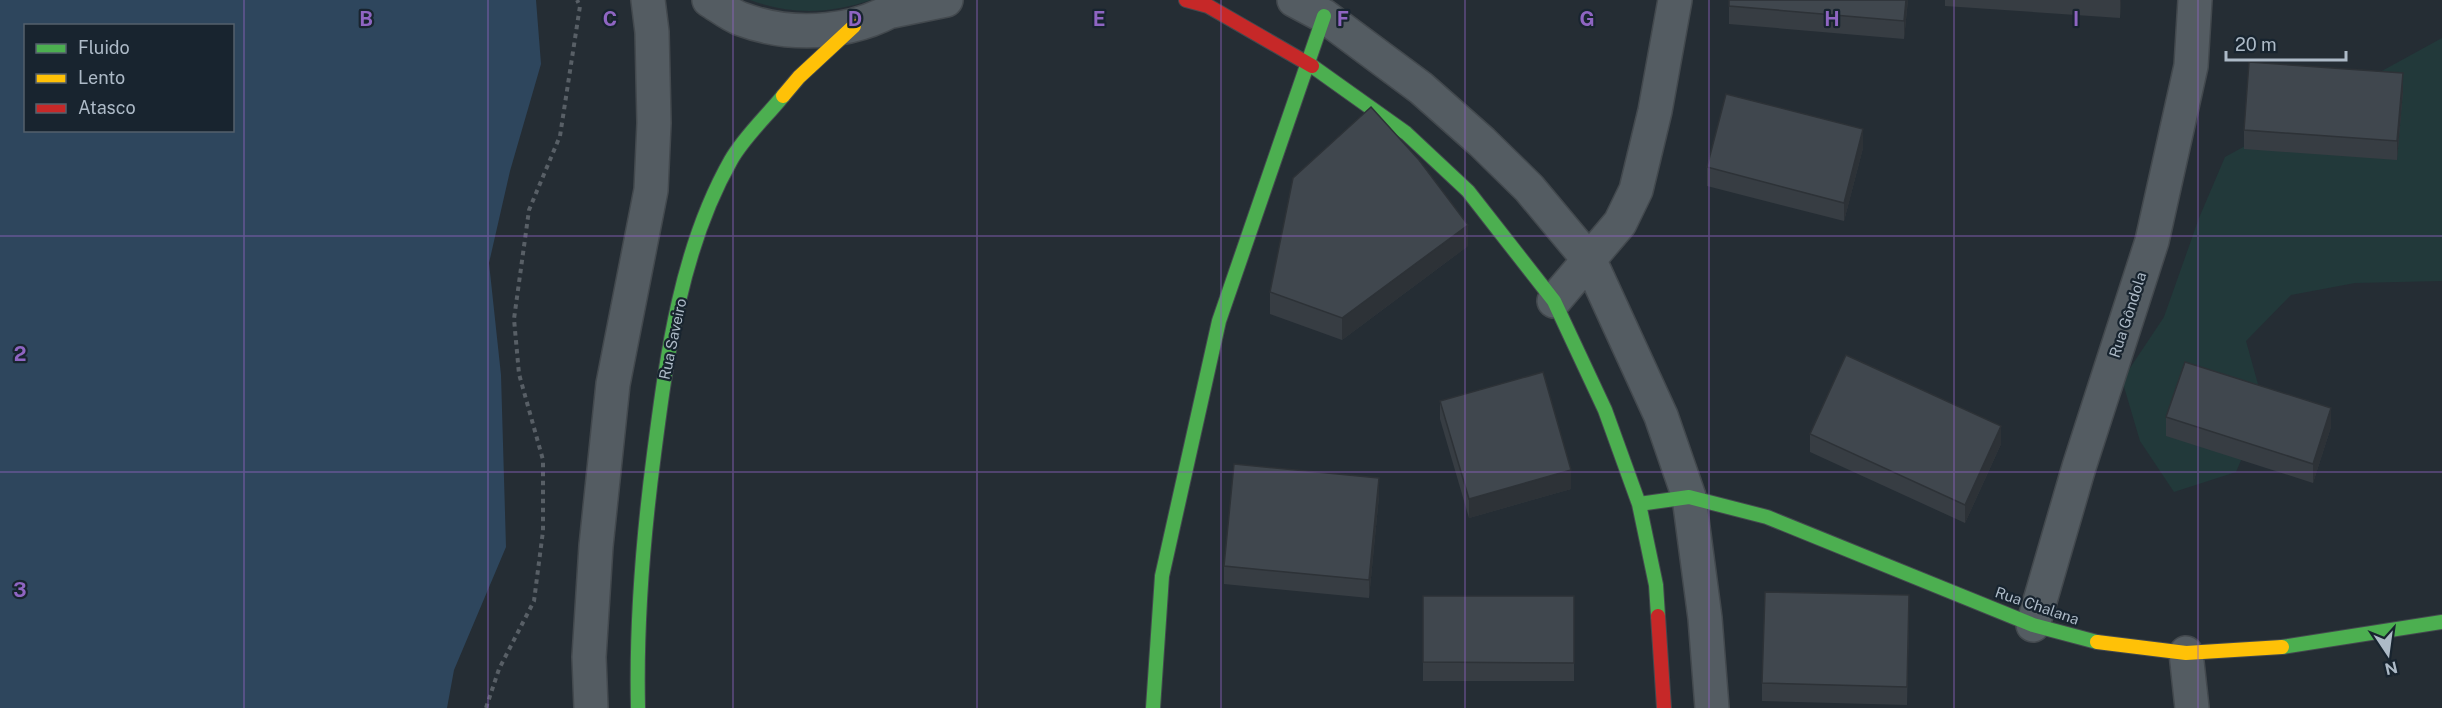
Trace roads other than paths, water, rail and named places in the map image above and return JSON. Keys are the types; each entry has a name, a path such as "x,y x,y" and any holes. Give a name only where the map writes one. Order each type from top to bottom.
{"street":[{"path":"591,708 589,657 596,546 613,384 651,190 654,123 652,33 648,0"},
{"path":"710,0 740,19 796,32 854,26 900,5 946,0"},
{"path":"1185,0 1208,6 1308,63 1406,133 1468,190 1554,301 1605,410 1639,504 1656,585 1664,708"},
{"path":"1294,0 1324,16 1421,88 1482,142 1529,188 1590,261 1660,416 1689,498 1705,618 1712,708"},
{"path":"1554,301 1620,224 1636,190 1655,111 1675,0"},
{"name":"Rua Gôndola","path":"2033,625 2079,467 2152,241 2191,66 2195,0"},
{"path":"1153,708 1162,576 1220,321 1324,16"},
{"name":"Rua Saveiro","path":"638,708 636,637 649,493 664,375 694,243 732,159 799,77 854,26"},
{"name":"Rua Chalana","path":"1639,504 1689,498 1767,518 2033,625 2099,643 2186,653 2279,648 2442,622"},
{"path":"2186,653 2192,708"}],"water":[{"path":"0,0 536,0 541,64 510,171 489,263 501,375 506,547 454,670 447,708 0,708"}]}
